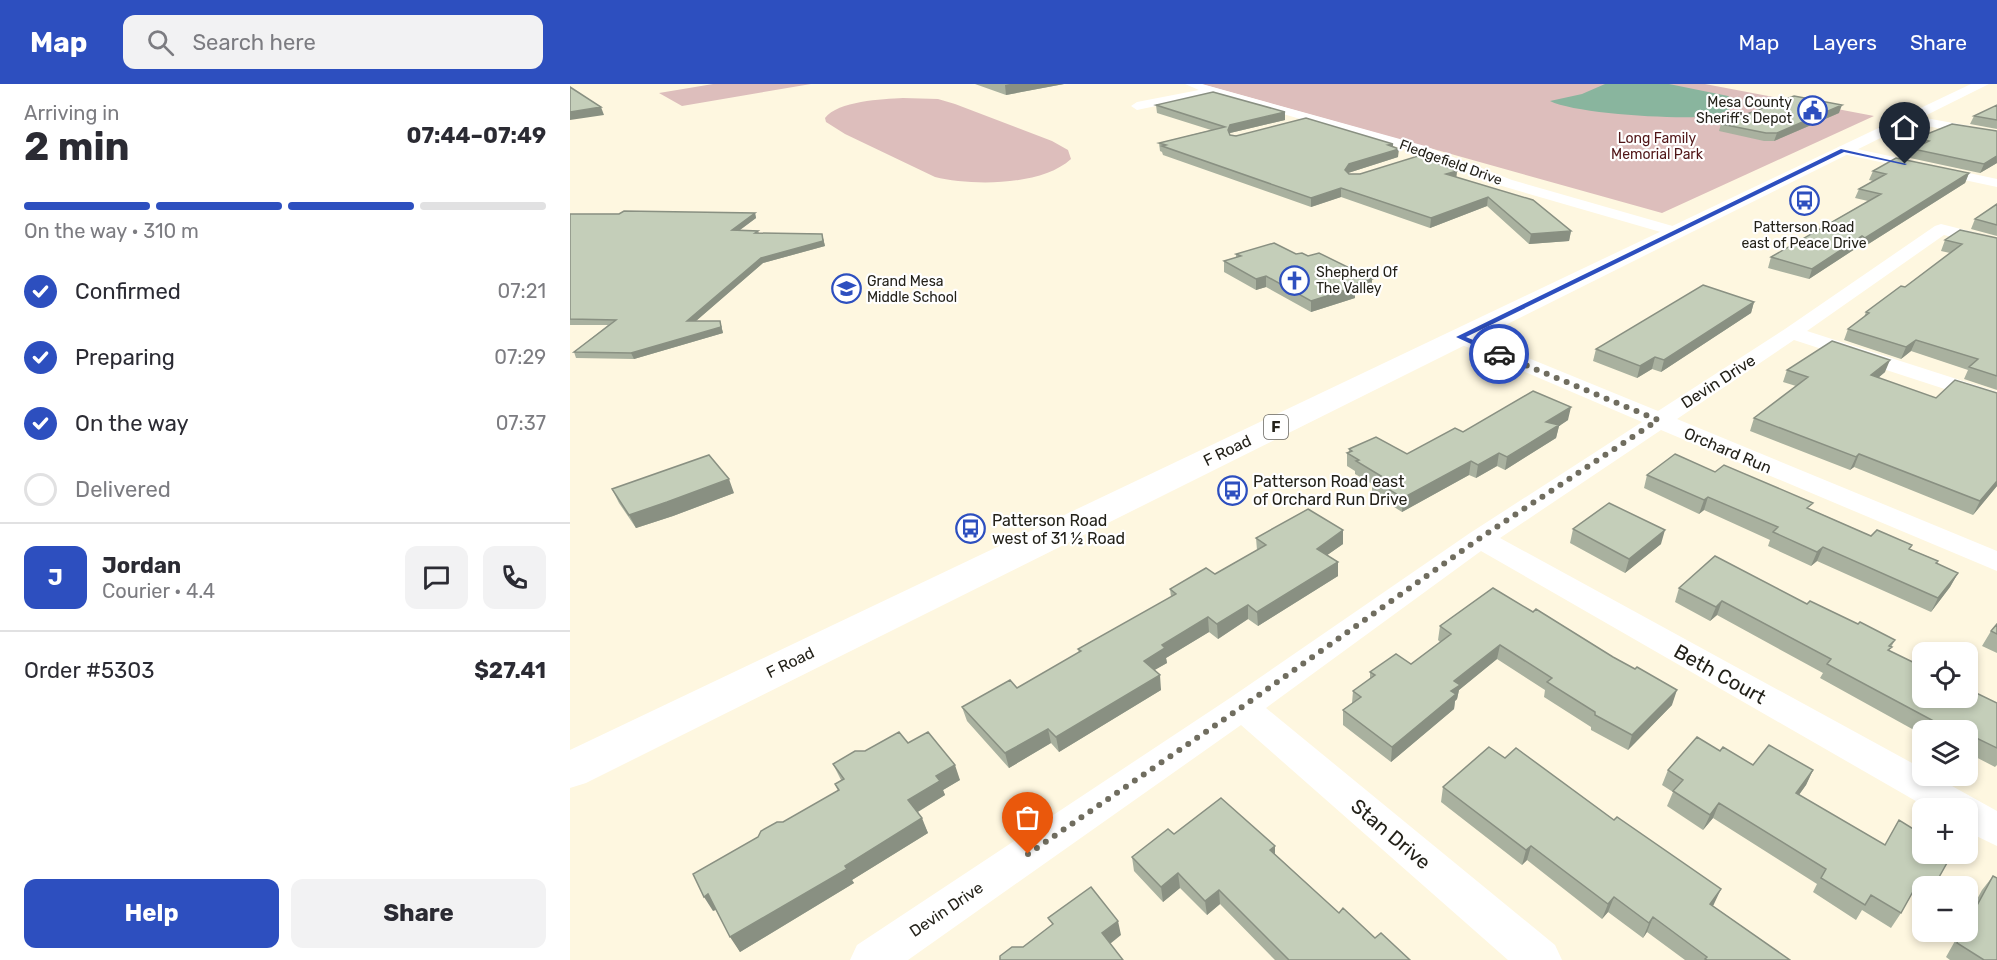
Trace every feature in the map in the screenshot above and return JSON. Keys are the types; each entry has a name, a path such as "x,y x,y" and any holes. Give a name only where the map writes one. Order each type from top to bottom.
{"main road":[{"name":"F Road","path":"570,770 1982,84"}],"street":[{"name":"Fledgefield Drive","path":"1190,84 1433,153 1508,183 1677,232"},
{"path":"1137,106 1212,90"},
{"path":"1287,125 1313,119"},
{"path":"1908,119 1997,135"},
{"path":"1843,150 1997,183"},
{"path":"1411,160 1433,153"},
{"name":"Devin Drive","path":"872,960 1242,707 1480,538 1792,333 1941,229 1997,243"},
{"path":"1792,333 1997,399"},
{"name":"Orchard Run","path":"1460,337 1997,562"},
{"name":"Beth Court","path":"1480,538 1942,798"},
{"name":"Stan Drive","path":"1242,707 1540,960"},
{"path":"1978,819 1997,830"}],"green space":[{"path":"713,84 811,84 682,106 659,93"},
{"name":"Long Family Memorial Park","path":"1201,84 1705,84 1874,116 1662,213"},
{"path":"903,98 938,99 955,104 1052,141 1068,150 1071,159 1058,168 1025,179 1006,182 950,180 935,177 845,134 826,122 825,118 831,112 850,104"}],"shaded area":[{"path":"1605,84 1669,84 1728,96 1733,100 1729,110 1716,115 1697,117 1604,113 1563,106 1550,101 1582,94"}],"building":[{"path":"570,87 601,107 570,112"},
{"path":"1213,92 1285,112 1230,125 1228,130 1230,135 1236,136 1306,118 1393,144 1388,145 1399,149 1349,164 1345,170 1349,174 1360,174 1418,156 1457,171 1446,174 1533,200 1571,231 1531,234 1488,197 1431,218 1341,188 1311,198 1162,146 1166,145 1159,143 1225,127 1156,105"},
{"path":"1794,96 1842,105 1777,133 1721,124"},
{"path":"1997,105 1997,120 1974,116"},
{"path":"1952,124 1997,131 1997,156 1984,164 1913,149 1929,141 1917,138"},
{"path":"1896,158 1969,173 1865,238 1862,236 1812,269 1771,257 1881,194 1859,189 1886,174 1873,171"},
{"path":"1997,204 1997,225 1975,219"},
{"path":"624,211 755,213 732,230 758,231 755,233 822,234 823,241 761,258 687,321 720,321 721,327 631,353 574,352 616,320 570,319 570,214 619,214"},
{"path":"1960,230 1997,238 1997,376 1969,367 1978,359 1916,340 1906,347 1848,329 1869,313 1866,312 1901,286 1905,287 1962,244 1945,240"},
{"name":"Shepherd Of The Valley","path":"1274,243 1296,254 1302,253 1308,256 1319,253 1372,279 1311,301 1266,276 1256,279 1224,261 1241,256 1236,254"},
{"path":"1703,285 1754,302 1664,360 1655,357 1640,366 1596,349"},
{"path":"1832,341 1890,360 1871,375 1936,398 1955,380 1997,393 1997,481 1980,501 1859,454 1856,457 1754,418 1808,377 1787,370"},
{"path":"1533,391 1571,407 1546,422 1559,425 1507,457 1499,453 1478,465 1471,461 1403,498 1373,480 1381,476 1347,453 1352,451 1349,449 1376,437 1407,454 1455,428 1463,432"},
{"path":"1675,454 1715,472 1724,465 1813,503 1807,508 1871,536 1877,530 1912,545 1909,549 1938,561 1936,563 1958,573 1938,598 1823,547 1817,552 1773,532 1778,527 1708,497 1704,500 1647,475"},
{"path":"709,455 729,479 629,515 612,489"},
{"path":"1609,503 1665,530 1629,559 1573,529"},
{"path":"1308,509 1343,530 1317,549 1338,562 1257,612 1248,605 1217,624 1208,617 1162,645 1165,648 1144,661 1160,675 1056,737 1048,729 1005,753 962,707 1010,680 1017,688 1081,651 1078,649 1176,594 1170,589 1206,568 1215,574 1266,545 1256,538"},
{"path":"1715,556 1807,604 1810,601 1858,624 1860,622 1895,640 1888,650 1912,662 1912,708 1978,708 1978,694 1997,703 1997,748 1978,739 1978,720 1932,720 1827,664 1831,659 1722,601 1716,607 1679,588"},
{"path":"1493,588 1533,612 1536,609 1613,657 1635,669 1637,667 1677,690 1632,735 1595,715 1595,712 1547,682 1552,678 1500,645 1454,681 1460,685 1451,691 1456,694 1392,747 1343,710 1361,697 1353,691 1375,675 1370,672 1396,654 1411,664 1451,634 1440,626"},
{"path":"1997,624 1997,634 1991,631"},
{"path":"899,732 908,743 928,732 955,765 936,776 940,781 908,800 922,818 845,866 847,869 730,937 708,894 704,897 693,874 758,837 761,831 777,822 783,822 839,790 835,784 844,779 833,764 855,751 865,751"},
{"path":"1697,737 1720,751 1723,747 1753,765 1769,745 1813,770 1796,793 1885,845 1899,820 1912,828 1912,864 1946,864 1940,876 1912,876 1912,893 1901,913 1871,895 1865,905 1821,878 1826,869 1719,803 1710,815 1673,791 1683,780 1668,770"},
{"path":"1489,747 1505,758 1516,748 1614,820 1617,817 1721,889 1710,904 1790,960 1707,960 1705,959 1707,957 1653,917 1649,923 1614,897 1608,904 1531,846 1526,850 1443,787"},
{"path":"1221,798 1275,846 1270,850 1339,913 1343,908 1375,938 1381,933 1410,960 1289,960 1219,890 1205,901 1178,873 1161,887 1132,857 1168,829 1174,834"},
{"path":"1993,876 1997,878 1997,960 1984,960 1957,943 1978,942 1978,904"},
{"path":"1091,887 1118,921 1102,933 1123,960 1000,960 1000,956 1012,947 1023,947 1053,924 1048,918"}],"way so far":[{"path":"1028,854 1242,707 1480,538 1658,420 1499,354"}],"place":[{"name":"Mesa County Sheriff's Depot","path":"1813,110"},
{"name":"Patterson Road east of Peace Drive","path":"1804,200"},
{"name":"Shepherd Of The Valley","path":"1295,280"},
{"name":"Grand Mesa Middle School","path":"846,289"},
{"name":"Patterson Road east of Orchard Run Drive","path":"1232,490"},
{"name":"Patterson Road west of 31 ½ Road","path":"971,529"}],"route":[{"path":"1499,354 1460,337 1843,150 1905,164"}]}
